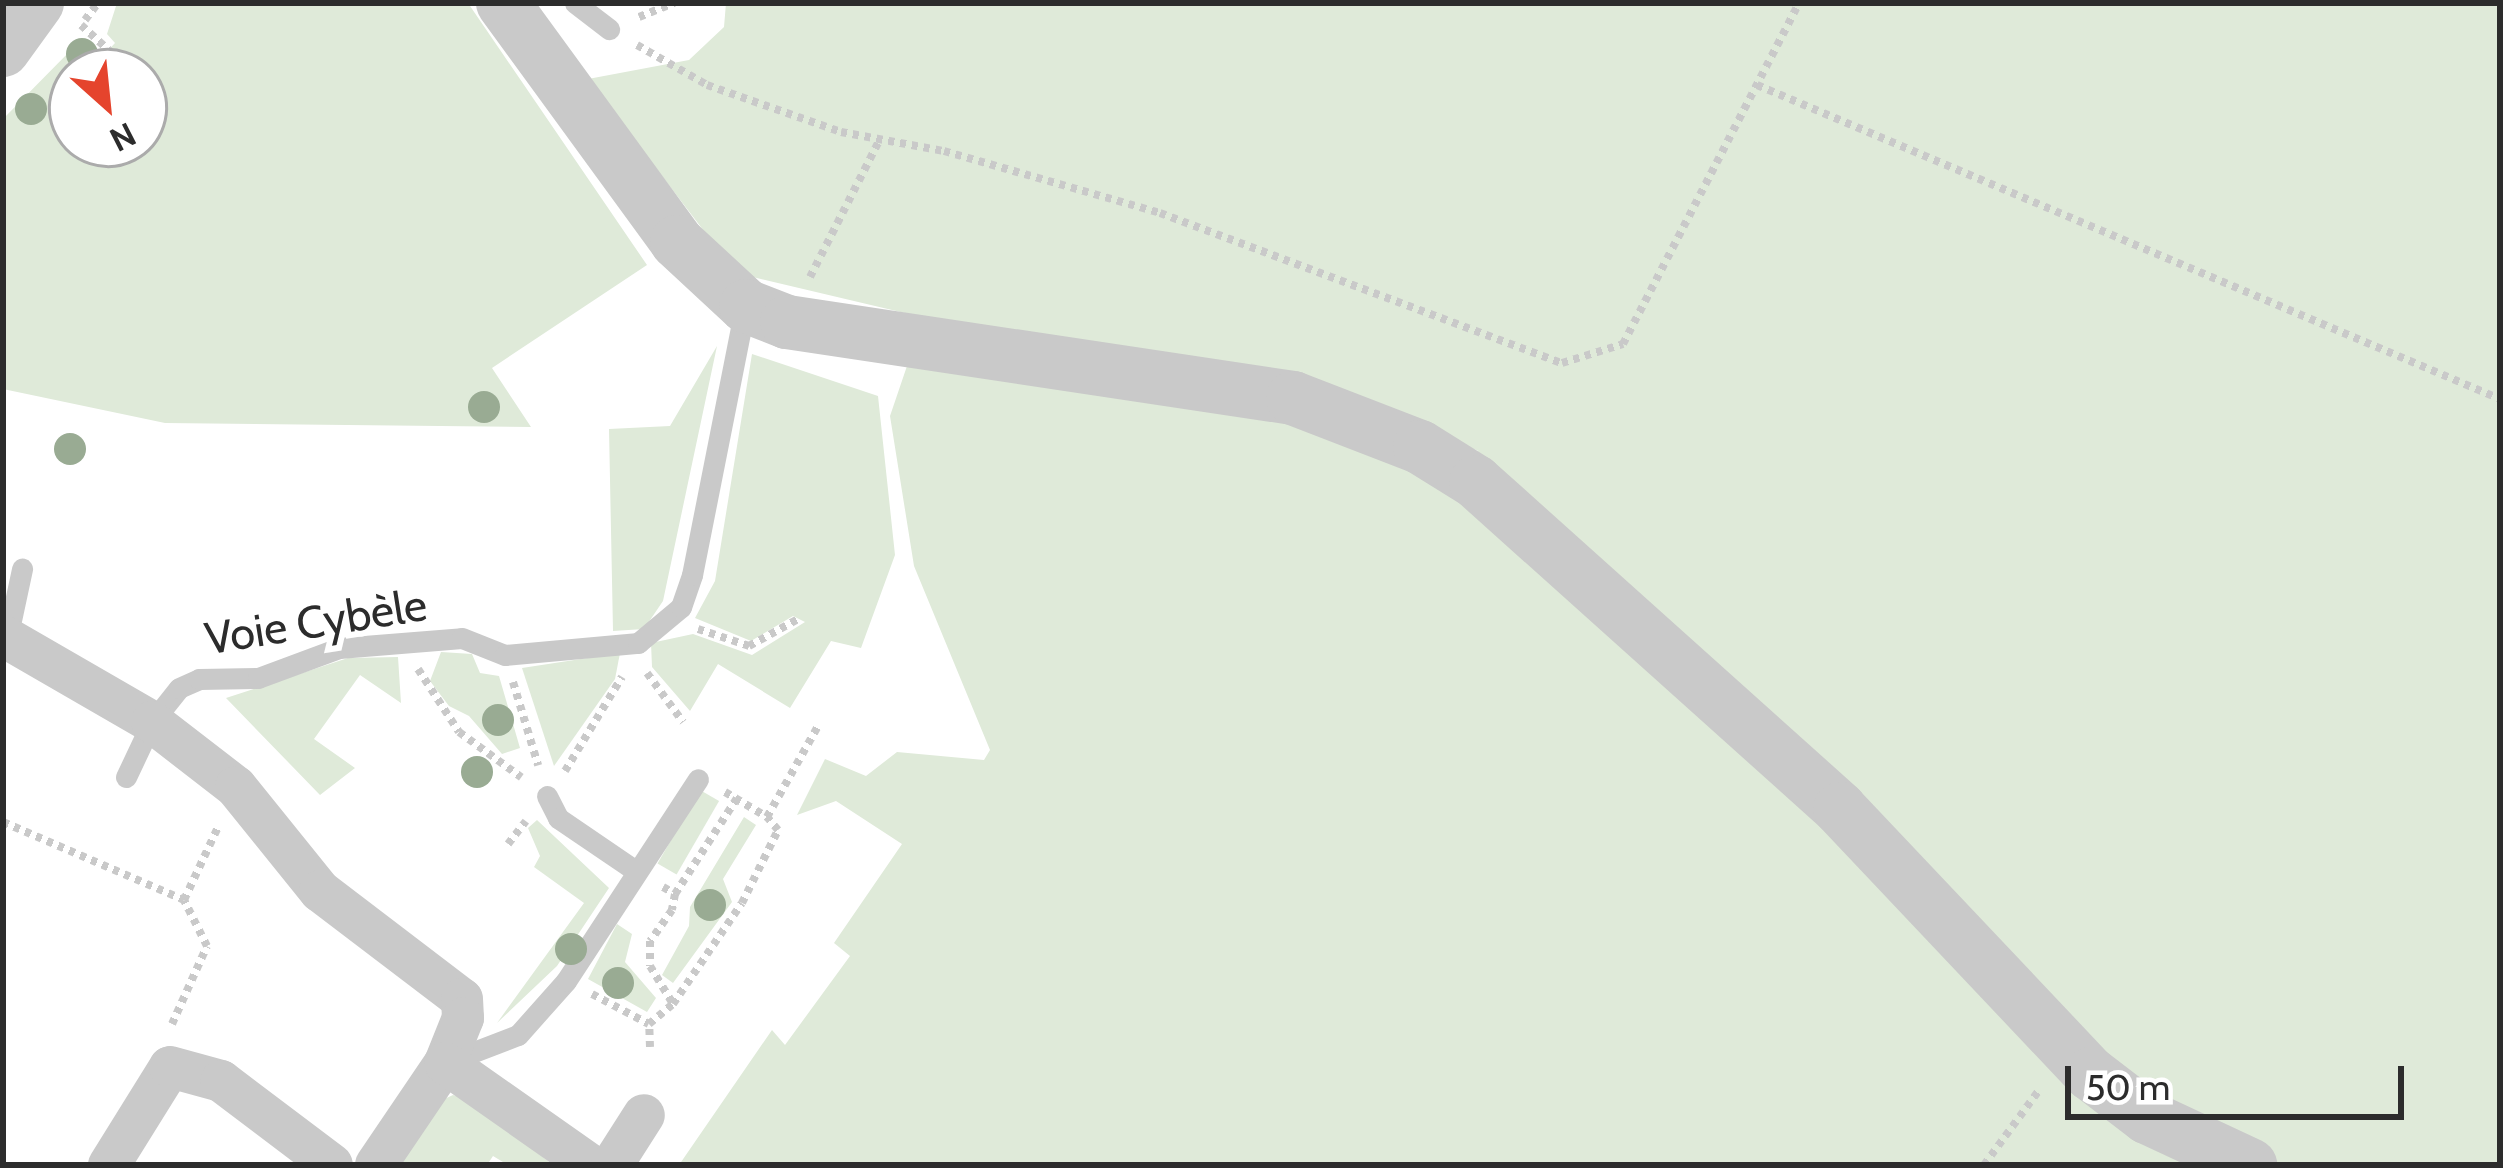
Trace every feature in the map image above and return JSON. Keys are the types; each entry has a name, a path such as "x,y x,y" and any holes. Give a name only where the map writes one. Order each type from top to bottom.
{"street":[{"path":"516,7 677,242 766,314 1293,398 1420,447 1526,523 1672,652 1957,924 2070,1052 2147,1118 2250,1165"},
{"path":"3,50 59,14"},
{"path":"5,637 152,722 236,787 320,891 462,999 464,1018 445,1063 376,1165"},
{"path":"445,1063 590,1165"},
{"path":"109,1165 170,1067 221,1081 332,1165"},
{"path":"612,1165 644,1115"}],"lane":[{"path":"574,3 610,29"},
{"path":"506,655 638,643 681,607 766,314"},
{"path":"5,637 22,569"},
{"name":"Voie Cybèle","path":"152,722 179,688 199,679 258,678 339,648 462,638 506,655"},
{"path":"126,777 152,722"},
{"path":"445,1063 508,1044 566,981 698,779"},
{"path":"547,796 558,818 636,871"}],"path":[{"path":"610,29 707,85 880,139 1160,213 1562,363 1623,344 1798,3"},
{"path":"59,14 105,48"},
{"path":"1757,85 2500,399"},
{"path":"766,314 880,139"},
{"path":"661,623 749,646 800,618"},
{"path":"638,643 651,681 683,722"},
{"path":"547,796 598,727 638,643"},
{"path":"416,644 427,694 459,732 547,796"},
{"path":"506,655 547,796"},
{"path":"767,818 818,726"},
{"path":"649,1024 673,1004 742,903 778,830 737,798 698,779"},
{"path":"184,900 236,787"},
{"path":"673,1004 650,966 650,941 737,798"},
{"path":"3,822 184,900 207,946 174,1019 170,1067"},
{"path":"636,871 675,894"},
{"path":"566,981 649,1024"},
{"path":"649,1024 650,1047"},
{"path":"1984,1165 2070,1052"}],"green space":[{"path":"117,3 468,3 647,265 492,368 531,427 165,423 3,389 3,119 48,73 48,168 168,168 168,48 110,48 115,43 107,34"},
{"path":"726,3 2500,3 2500,1165 679,1165 772,1030 785,1045 850,956 834,943 902,844 836,801 797,815 825,759 866,776 897,752 984,760 990,750 914,566 890,416 907,366 1479,451 1272,379 1002,336 736,273 588,79 689,60 724,27"},
{"path":"717,346 663,601 644,629 613,631 609,429 670,426"},
{"path":"752,354 878,396 895,555 861,648 831,641 790,708 718,664 690,711 652,667 651,643 693,634 752,655 805,622 793,616 751,641 695,618 715,581"},
{"path":"441,652 472,654 480,673 499,676 520,748 502,754 469,716 449,706 430,681"},
{"path":"620,653 615,679 554,766 522,668"},
{"path":"398,657 401,703 360,675 314,739 355,768 320,795 226,698 348,658"},
{"path":"700,790 719,801 677,875 658,864"},
{"path":"744,817 756,825 723,879 732,902 673,983 662,975 689,926 690,907"},
{"path":"537,820 609,888 557,966 497,1023 584,903 534,867 540,856 528,828"},
{"path":"617,924 632,934 625,962 656,998 647,1012 588,979"},
{"path":"453,1095 470,1100 553,1165 508,1165 493,1156 487,1165 400,1165 440,1101"}]}
